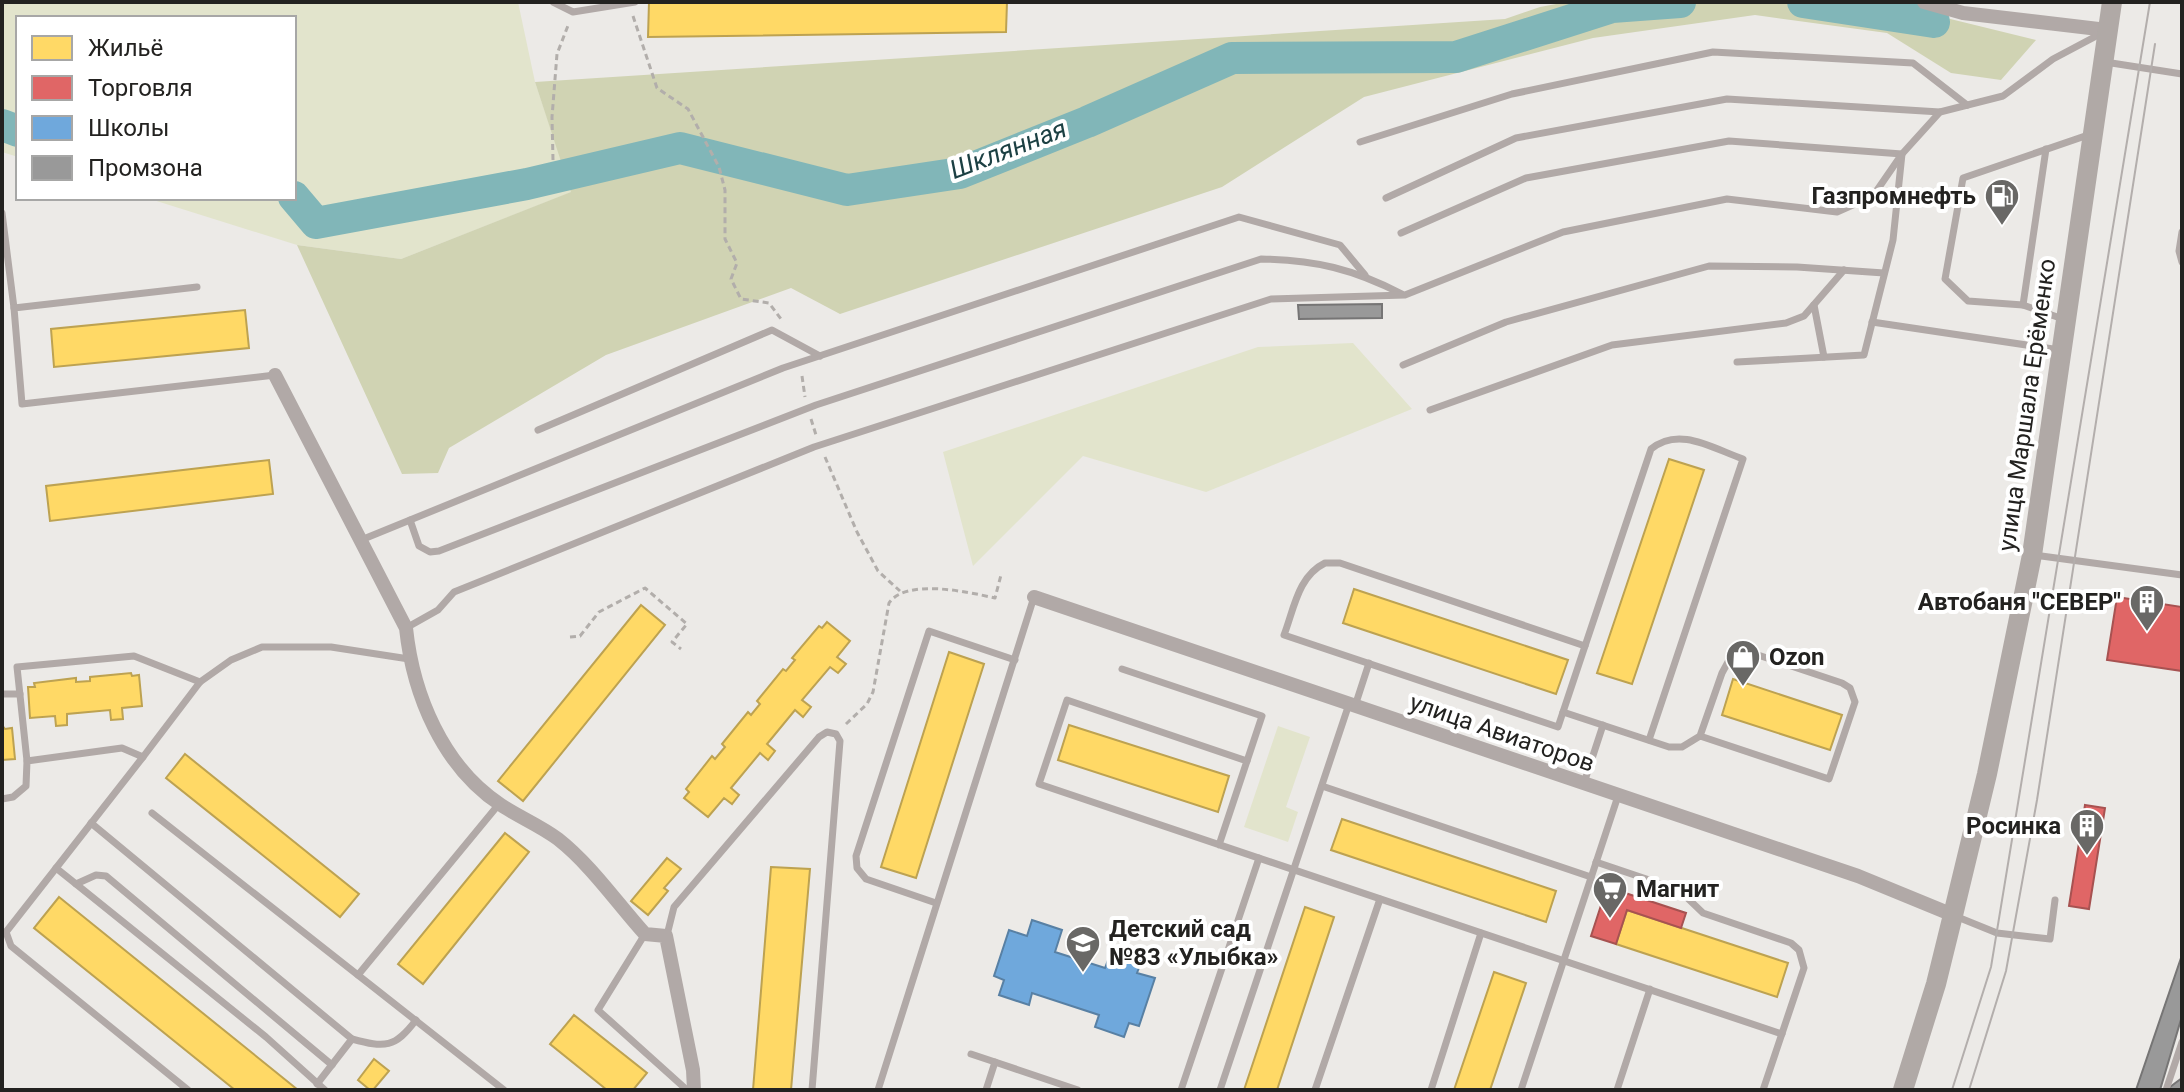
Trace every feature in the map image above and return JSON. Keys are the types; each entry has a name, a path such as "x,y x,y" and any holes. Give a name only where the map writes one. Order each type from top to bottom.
{"main road":[{"name":"улица Маршала Ерёменко","path":"1903,1090 1936,984 1987,774 2032,555 2112,2"}],"street":[{"path":"1924,2 1963,13 2107,30"},
{"path":"275,375 406,628 409,659 442,745 464,774 499,804 556,838 575,854 645,934 666,936 693,1070 694,1090"},
{"name":"улица Авиаторов","path":"1034,597 1858,876 1953,915"}],"lane":[{"path":"553,2 573,12 632,3"},
{"path":"1386,198 1516,138 1727,99 1940,112 2003,96 2053,59 2107,30"},
{"path":"1360,142 1512,94 1713,52 1913,63 1967,105"},
{"path":"2103,62 2182,74"},
{"path":"406,628 438,610 454,592 820,445 1271,299 1405,295 1563,232 1727,199 1837,212 1873,196 1902,154 1940,112"},
{"path":"2066,320 2023,305 1968,301 1945,279 1963,178 2093,133"},
{"path":"1401,233 1526,178 1729,141 1902,154"},
{"path":"2023,305 2046,149"},
{"path":"1737,362 1864,355 1893,240 1902,154"},
{"path":"2,213 22,404 275,375"},
{"path":"361,540 800,362 1239,217 1340,245 1365,275"},
{"path":"2182,232 2179,251 2182,262"},
{"path":"410,520 419,546 430,552 439,551 807,409 1261,259 1304,260 1365,275 1405,295"},
{"path":"1403,365 1506,322 1709,266 1797,267 1884,273"},
{"path":"1430,410 1612,345 1786,323 1804,316 1844,270"},
{"path":"14,308 197,287"},
{"path":"1814,305 1824,357"},
{"path":"1872,322 2062,350"},
{"path":"538,430 772,330 820,356"},
{"path":"1585,646 1340,563 1325,563 1313,569 1304,580 1284,635 1558,727 1651,449 1663,439 1678,436 1743,459 1649,740"},
{"path":"2032,555 2182,575"},
{"path":"878,1090 1034,597"},
{"path":"936,903 866,879 857,868 856,856 924,646 929,631 1015,660"},
{"path":"188,1090 11,946 6,932 200,682 231,660 262,647 331,647 409,659"},
{"path":"1563,712 1669,747 1682,747 1700,736 1728,662 1755,654 1842,683 1854,695 1855,702 1829,779 1700,736"},
{"path":"2,799 13,797 26,786 27,761 17,667 134,656 200,682"},
{"path":"1220,1090 1322,786 1369,663"},
{"path":"1122,669 1262,716 1219,845"},
{"path":"2,694 20,694"},
{"path":"1247,761 1067,700 1039,784 1782,1034"},
{"path":"1584,785 1603,725"},
{"path":"666,936 674,907 819,737 827,732 836,734 840,741 812,1090"},
{"path":"27,761 122,748 143,757"},
{"path":"1322,786 1591,877"},
{"path":"1521,1090 1618,796"},
{"path":"358,975 499,804"},
{"path":"152,813 504,1090"},
{"path":"91,823 352,1039 381,1045 401,1040 416,1020"},
{"path":"1181,1090 1259,858"},
{"path":"1596,862 1679,890 1703,913 1791,943 1799,950 1804,968 1763,1090"},
{"path":"56,868 266,1037 325,1090"},
{"path":"76,884 96,875 106,876 332,1065"},
{"path":"1315,1090 1380,899"},
{"path":"1953,915 1997,933 2050,939 2055,900"},
{"path":"1431,1090 1481,933"},
{"path":"645,934 598,1010 687,1090"},
{"path":"1617,1090 1650,989"},
{"path":"317,1084 352,1039"},
{"path":"2166,1090 2182,1042"},
{"path":"971,1054 1078,1090"},
{"path":"986,1090 995,1062"},
{"path":"2170,1073 2182,1063"}],"path":[{"path":"632,3 657,88 688,109 719,167 725,190 725,239 737,263 731,279 741,299 769,303 800,345"},
{"path":"553,160 552,117 557,54 573,12"},
{"path":"800,362 807,409 857,532 878,571 900,591"},
{"path":"836,734 867,704 873,692 889,603 900,591 967,592 995,598 1001,575"},
{"path":"570,637 580,636 599,612 645,588 687,624 672,642 681,649"}],"green space":[{"path":"2,2 518,2 535,82 572,192 401,259 297,245 153,200 296,200 296,16 16,16 16,156 2,152"},
{"path":"1567,2 1881,2 2036,40 2001,80 1951,73 1887,33 1755,15 1593,38 1364,97 1222,187 840,314 791,288 606,355 449,448 438,473 402,474 297,245 401,259 571,192 535,82 1505,19"},
{"path":"1353,343 1412,409 1206,492 1083,456 973,566 943,452 1258,347"},
{"path":"1278,726 1310,737 1286,807 1298,812 1288,842 1244,827"}],"building: Жильё":[{"path":"649,2 1007,2 1006,32 648,37"},
{"path":"245,310 249,348 54,367 51,329"},
{"path":"1669,459 1704,470 1632,684 1597,673"},
{"path":"269,460 273,494 50,521 46,486"},
{"path":"1354,589 1568,660 1556,694 1343,623"},
{"path":"641,605 665,625 523,801 498,781"},
{"path":"827,622 850,641 837,657 846,664 838,673 830,667 802,700 811,707 803,717 795,710 767,744 775,751 768,760 760,753 731,788 739,795 732,804 724,798 708,817 684,798 689,792 686,789 712,756 715,759 725,747 722,744 748,712 751,715 760,704 757,701 783,669 786,671 795,660 792,658 819,626 822,628"},
{"path":"949,652 984,664 916,878 881,867"},
{"path":"131,673 132,676 139,675 142,706 122,708 123,719 111,720 110,710 67,714 67,725 56,726 55,716 30,718 28,687 35,687 34,683 76,678 76,682 90,681 90,677"},
{"path":"1733,679 1842,715 1830,750 1722,715"},
{"path":"2,725 5,729 12,728 15,759 2,760"},
{"path":"1069,725 1229,776 1218,812 1058,760"},
{"path":"185,754 359,894 340,917 166,778"},
{"path":"1342,819 1556,891 1546,922 1331,850"},
{"path":"505,833 529,852 423,984 398,964"},
{"path":"667,858 681,869 664,888 668,891 648,915 631,901"},
{"path":"771,867 810,869 791,1090 753,1090"},
{"path":"59,897 298,1090 235,1090 34,928"},
{"path":"1305,907 1334,917 1277,1090 1244,1090"},
{"path":"1627,910 1788,963 1777,997 1616,944"},
{"path":"1494,972 1526,983 1490,1090 1454,1090"},
{"path":"574,1015 647,1073 633,1090 607,1090 550,1044"},
{"path":"374,1059 389,1071 370,1090 358,1080"}],"building: Торговля":[{"name":"Автобаня \"СЕВЕР\"","path":"2117,597 2182,607 2182,671 2107,660"},
{"name":"Росинка","path":"2085,805 2105,808 2089,909 2069,906"},
{"name":"Магнит","path":"1607,887 1686,913 1681,928 1627,910 1616,944 1591,936"}],"building: Школы":[{"path":"1032,920 1062,930 1055,952 1105,968 1113,947 1143,957 1137,973 1155,978 1139,1026 1129,1023 1124,1037 1095,1027 1099,1015 1032,993 1029,1005 999,995 1004,980 994,976 1009,930 1027,936"}],"building: Промзона":[{"path":"1382,304 1382,318 1299,319 1298,305"},
{"path":"2182,955 2182,1016 2160,1090 2136,1090"},
{"path":"2182,1078 2182,1090 2166,1090"}],"waterway":[{"name":"Шклянная","path":"296,199 316,223 527,184 680,148 847,190 960,173 1087,122 1232,58 1456,57 1612,7 1680,2"},
{"name":"Шклянная","path":"1803,2 1934,22"},
{"name":"Шклянная","path":"2,125 16,130"}],"tram line":[{"path":"1952,1090 1991,967 2150,2"},
{"path":"1969,1090 2006,971 2037,800 2155,44"}],"place":[{"name":"Газпромнефть","path":"2002,227"},
{"name":"Автобаня \"СЕВЕР\"","path":"2147,633"},
{"name":"Ozon","path":"1743,688"},
{"name":"Росинка","path":"2087,857"},
{"name":"Магнит","path":"1610,920"},
{"name":"Детский сад №83 «Улыбка»","path":"1083,974"}]}
